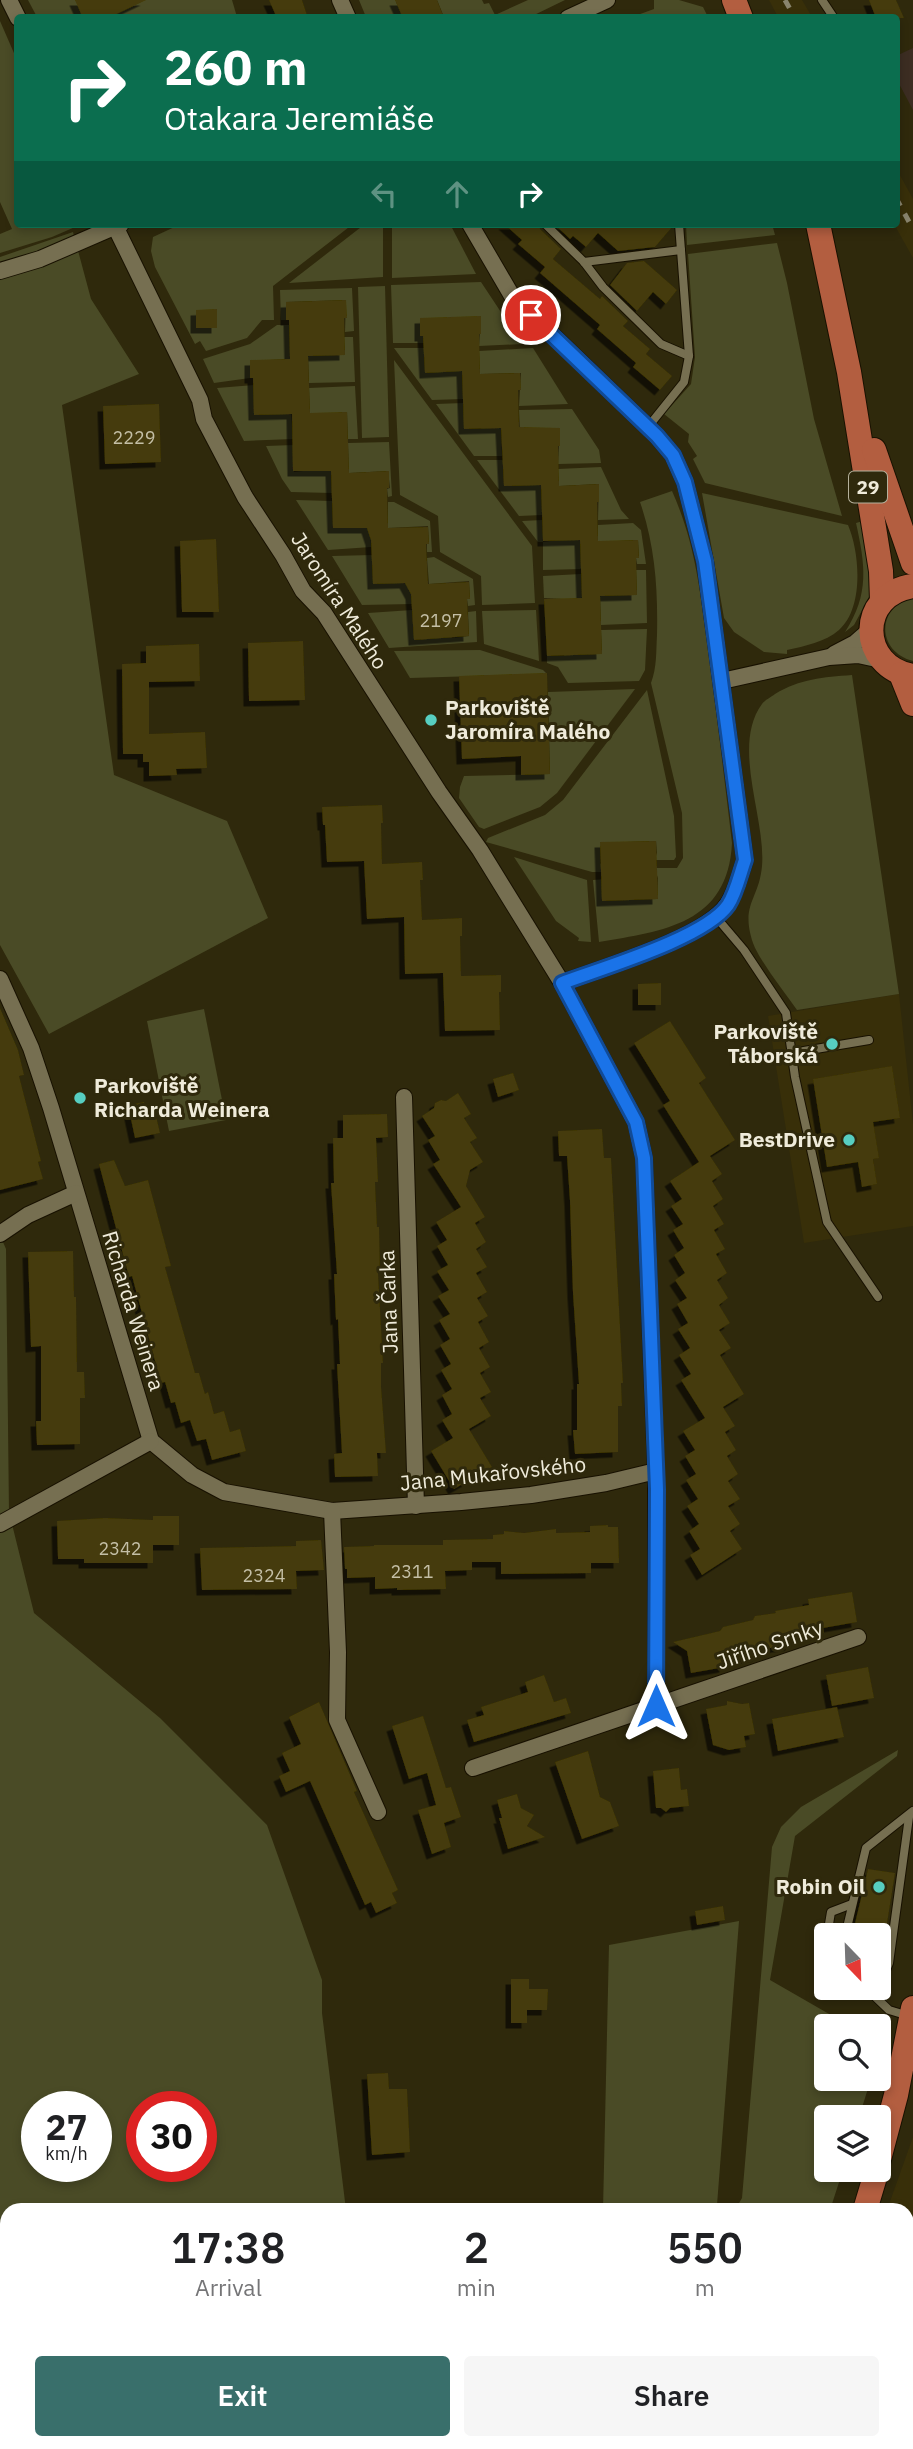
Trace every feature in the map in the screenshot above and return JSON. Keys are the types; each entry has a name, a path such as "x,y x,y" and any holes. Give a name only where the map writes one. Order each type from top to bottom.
{"main road":[{"name":"29","path":"819,228 849,372 881,571 882,601 874,615 871,629"},
{"name":"29","path":"849,372 913,563"},
{"path":"882,601 894,591 913,586"},
{"path":"871,629 873,646 881,660 907,675 913,704"},
{"path":"891,2114 912,2012"},
{"path":"867,2203 873,2182"}],"street":[{"path":"577,14 607,0"},
{"path":"0,271 40,259 110,228"},
{"name":"Jaromíra Malého","path":"118,228 200,400 204,419 245,497 303,591 324,613 408,746 480,850 562,983"},
{"path":"472,228 512,296 648,427 673,455 685,482 705,561 745,860 728,905 694,933 562,983 636,1122 644,1158 656,1471 656,1706"},
{"path":"829,657 855,643 871,629"},
{"path":"722,681 829,657 858,655 881,660"},
{"name":"Richarda Weinera","path":"0,979 31,1048 151,1441"},
{"name":"Jana Čarka","path":"404,1097 416,1506"},
{"path":"0,1234 29,1215 76,1193"},
{"path":"0,1524 151,1441"},
{"name":"Jana Mukařovského","path":"151,1441 192,1475 224,1492 332,1511 416,1506 531,1494 606,1483 656,1471"},
{"path":"332,1511 338,1652 337,1720 378,1812"},
{"name":"Jiřího Srnky","path":"473,1768 858,1637"}],"lane":[{"path":"549,228 584,262 603,287 661,344 689,356"},
{"path":"648,427 684,382 689,356 679,228"},
{"path":"584,262 681,250"},
{"path":"716,917 744,950 786,1013 827,1222 878,1297"},
{"path":"792,1053 869,1040"},
{"path":"848,1923 866,1848 911,1814"},
{"path":"891,1949 911,1814"},
{"path":"829,1923 831,1912 852,1904"},
{"path":"879,2000 889,2011 912,2012"}],"shaded area":[{"path":"769,0 802,0 810,14 776,14"},
{"path":"913,48 913,110 900,86 900,54"},
{"path":"900,175 913,199 913,258 896,228 900,228"},
{"path":"899,994 913,1124 913,1226 804,1243 768,1016"},
{"path":"913,2137 913,2203 889,2203"}],"green space":[{"path":"28,0 80,0 82,14 35,14"},
{"path":"127,0 232,0 236,14 112,14"},
{"path":"359,0 401,0 396,2 402,14 365,14"},
{"path":"437,0 482,0 484,4 489,3 494,14 443,14"},
{"path":"528,0 565,0 536,14 497,14"},
{"path":"654,0 679,0 703,7 706,14 640,14 654,9"},
{"path":"0,21 14,53 14,228 73,228 0,253 0,234 12,229 0,202"},
{"path":"172,228 348,228 273,286 274,320 262,320 247,338 206,351 200,341 195,344 155,267 151,251 153,237"},
{"path":"360,228 383,228 383,277 289,283"},
{"path":"392,228 452,228 476,274 392,278"},
{"path":"686,228 773,228 775,235 687,245"},
{"path":"73,232 91,299 139,374 62,405 114,775 227,821 268,918 49,1034 0,945 0,257"},
{"path":"777,243 814,419 842,516 705,483 693,459 697,456 688,442 689,434 664,414 691,384 695,357 688,254"},
{"path":"481,282 522,344 479,346 481,317 424,336 424,343 393,343 391,285"},
{"path":"385,286 389,437 362,438 358,287"},
{"path":"352,288 354,331 345,332 346,300 286,302 286,320 281,320 280,290"},
{"path":"277,325 289,325 290,359 250,361 250,378 214,383 203,359 250,344"},
{"path":"344,337 353,337 355,382 309,383 308,354 345,355"},
{"path":"394,348 424,348 425,373 462,369 463,399 432,400"},
{"path":"533,348 568,404 519,406 521,373 480,374 479,351"},
{"path":"394,360 532,546 535,603 482,605 481,576 440,552 438,516 400,495"},
{"path":"254,385 255,415 291,411 293,439 244,441 217,388"},
{"path":"355,386 358,439 348,439 347,412 310,416 309,388"},
{"path":"463,403 465,429 501,426 502,456 474,456 436,404"},
{"path":"572,409 599,450 601,463 558,464 560,428 520,430 519,410"},
{"path":"389,442 392,496 388,497 388,471 349,473 348,443"},
{"path":"293,445 294,472 331,468 332,493 291,492 266,446"},
{"path":"477,460 503,460 504,486 541,481 542,515 519,516"},
{"path":"601,467 621,510 629,519 598,520 599,484 559,486 558,469"},
{"path":"672,491 686,528 701,601 732,843 728,870 719,891 705,907 688,919 647,933 599,942 593,880 605,879 602,901 657,899 658,878 654,868 677,868 683,858 682,813 651,683 656,653 656,584 649,535 640,502"},
{"path":"702,493 848,525 857,565 856,594 853,608 839,630 821,641 787,650 787,654 764,652 734,632 724,618"},
{"path":"296,500 332,501 333,528 370,524 371,547 328,550"},
{"path":"388,502 394,502 430,521 432,552 427,552 428,526 388,528"},
{"path":"542,520 543,542 538,542 522,521"},
{"path":"866,520 873,590 854,625 845,632 859,605 862,592 862,552 856,523"},
{"path":"633,523 641,530 646,564 637,564 638,540 598,542 598,525"},
{"path":"580,537 581,569 543,570 543,542"},
{"path":"372,555 373,584 411,580 412,604 362,605 332,556"},
{"path":"434,557 473,579 475,605 468,606 469,581 429,584 427,558"},
{"path":"636,570 646,570 647,623 601,625 600,594 637,595"},
{"path":"581,574 582,600 544,598 543,576"},
{"path":"913,598 913,661 892,649 885,630 892,610"},
{"path":"412,610 415,640 451,635 452,638 469,636 468,612 476,611 477,642 389,648 368,613"},
{"path":"536,610 539,661 484,644 482,611"},
{"path":"647,629 645,670 639,681 568,683 558,667 547,663 547,656 564,656 564,653 602,654 601,630"},
{"path":"480,650 543,670 547,674 410,678 394,651"},
{"path":"852,675 899,994 797,1010 761,958 750,930 749,910 760,877 762,847 749,761 749,740 753,721 762,704 775,694 812,680"},
{"path":"635,689 557,793 540,807 484,829 479,827 459,798 464,776 550,774 548,692"},
{"path":"647,690 674,816 674,860 654,860 657,853 656,841 601,843 600,863 605,872 592,872 486,842 488,838 545,815 563,800"},
{"path":"514,857 587,880 591,942 578,941 579,938 556,921"},
{"path":"204,1009 226,1120 169,1131 147,1021"},
{"path":"0,1235 6,1249 9,1512 34,1613 160,1718 267,1825 322,1980 322,2013 345,2203 0,2203"},
{"path":"898,1750 897,1756 795,1836 770,1980 829,2014 814,2014 814,2091 867,2091 863,2105 814,2105 814,2182 839,2182 832,2203 739,2203 742,2198 772,1847 781,1827 801,1807"},
{"path":"739,1921 717,2203 603,2203 609,1945"}],"building":[{"path":"75,0 146,0 116,14 81,14"},
{"path":"269,0 302,0 307,14 275,14"},
{"path":"395,0 437,0 442,14 401,14"},
{"path":"869,0 896,0 904,18 900,18 900,14 874,14"},
{"path":"508,228 540,228 561,249 553,259 600,299 602,296 628,321 623,326 650,349 646,354 672,376 660,390 633,367 636,363 597,329 600,325 540,273 545,267 518,244 522,240"},
{"path":"558,228 671,228 655,247 618,251 598,233 586,247 573,236 570,239"},
{"path":"644,261 677,290 666,304 653,292 637,311 610,285 627,263"},
{"path":"346,300 345,355 308,356 310,413 347,412 349,473 389,471 388,528 428,527 428,584 469,582 469,636 414,640 411,594 405,583 373,584 371,540 367,528 333,528 331,471 293,471 292,414 254,415 250,360 290,359 286,302"},
{"path":"217,309 217,328 196,328 196,310"},
{"path":"481,316 480,374 520,373 519,427 560,428 559,486 599,484 598,541 638,540 637,595 600,596 602,654 547,656 544,599 582,598 580,540 543,541 541,485 504,486 501,428 464,429 462,371 425,373 420,318"},
{"path":"159,404 161,462 105,464 103,406"},
{"path":"216,539 219,612 182,612 180,541"},
{"path":"303,641 305,700 249,701 248,643"},
{"path":"199,644 200,681 149,682 149,734 205,732 207,768 176,769 177,775 149,776 149,762 143,762 143,754 123,754 122,664 146,663 146,646"},
{"path":"547,673 550,774 521,775 521,756 462,759 459,676"},
{"path":"382,805 382,864 422,862 422,920 462,918 461,976 501,975 500,1030 445,1031 443,973 405,974 404,917 367,919 364,861 327,862 322,807"},
{"path":"656,841 658,899 602,901 600,842"},
{"path":"661,983 661,1005 638,1005 638,984"},
{"path":"0,1008 18,1050 24,1075 19,1076 41,1161 38,1162 43,1179 0,1190"},
{"path":"670,1021 706,1078 699,1083 735,1140 710,1156 722,1174 712,1181 723,1199 713,1206 724,1224 714,1230 725,1249 716,1254 727,1273 717,1280 728,1298 719,1305 730,1323 719,1330 731,1348 720,1355 744,1394 723,1407 735,1426 725,1432 736,1450 727,1456 738,1474 728,1481 740,1499 728,1506 740,1524 730,1531 742,1549 702,1575 690,1555 700,1549 689,1531 699,1524 687,1506 698,1499 686,1480 696,1474 685,1456 695,1450 683,1431 705,1418 681,1380 691,1374 679,1355 690,1348 678,1329 688,1323 677,1304 687,1298 675,1280 685,1273 674,1255 684,1248 673,1230 683,1224 671,1206 682,1199 670,1181 699,1162 663,1105 670,1101 634,1043"},
{"name":"BestDrive","path":"892,1066 900,1118 873,1122 879,1158 873,1159 877,1184 862,1187 858,1162 827,1167 813,1079"},
{"path":"513,1073 519,1090 498,1097 493,1079"},
{"path":"458,1093 471,1114 464,1118 477,1138 470,1142 483,1162 470,1170 466,1186 485,1217 475,1223 486,1242 476,1249 487,1267 476,1273 487,1292 477,1298 488,1316 478,1322 489,1342 479,1348 490,1367 480,1373 491,1392 480,1398 491,1416 469,1429 492,1467 454,1489 431,1451 453,1438 442,1420 452,1414 442,1395 452,1389 441,1370 451,1364 440,1345 450,1339 439,1320 450,1314 438,1296 449,1290 437,1271 448,1265 437,1246 447,1240 436,1222 461,1207 433,1164 440,1160 428,1140 435,1136 422,1116 434,1108 435,1103 446,1101"},
{"path":"144,1102 145,1105 153,1103 160,1133 135,1138 128,1105"},
{"path":"387,1114 388,1137 376,1138 378,1182 375,1182 383,1363 381,1386 386,1453 377,1453 378,1476 335,1477 334,1454 342,1453 334,1274 337,1274 331,1183 334,1183 333,1138 343,1138 343,1115"},
{"path":"602,1129 604,1158 611,1158 622,1406 618,1406 618,1452 575,1454 573,1430 577,1430 579,1384 570,1201 567,1156 559,1156 558,1131"},
{"path":"114,1160 125,1186 148,1180 171,1266 165,1267 195,1373 199,1373 205,1394 208,1392 214,1414 224,1411 230,1432 240,1429 246,1451 212,1460 206,1439 197,1441 190,1420 181,1423 165,1382 161,1383 99,1164"},
{"path":"73,1251 77,1372 84,1372 85,1398 80,1398 80,1444 37,1445 36,1421 41,1421 41,1346 31,1347 28,1252"},
{"path":"153,1516 179,1516 179,1545 153,1545 153,1563 84,1563 84,1559 58,1559 57,1521 105,1518 153,1520"},
{"path":"590,1526 618,1527 619,1563 591,1563 591,1573 501,1574 501,1562 472,1562 472,1570 445,1571 446,1589 397,1590 375,1589 375,1577 347,1578 345,1569 344,1547 443,1545 443,1540 493,1539 493,1535 504,1534 504,1531 524,1533 556,1529 556,1533 590,1532"},
{"path":"321,1540 324,1570 296,1571 297,1589 202,1590 200,1548 296,1546 296,1541"},
{"path":"852,1592 857,1622 823,1628 824,1633 790,1639 791,1645 757,1650 758,1656 724,1662 725,1667 691,1673 687,1651 673,1642 720,1631 723,1627 753,1620 755,1616 809,1605 808,1599"},
{"path":"868,1667 874,1698 832,1706 826,1675"},
{"path":"544,1675 554,1702 566,1698 571,1713 474,1742 467,1720 484,1715 481,1707 528,1692 525,1682"},
{"path":"727,1701 749,1703 755,1734 744,1736 746,1747 729,1750 713,1745 706,1709 727,1705"},
{"path":"319,1702 357,1791 354,1792 398,1890 392,1893 397,1903 376,1913 371,1902 365,1905 310,1781 286,1792 279,1776 290,1771 282,1753 301,1744 289,1717"},
{"path":"837,1707 844,1737 778,1751 772,1719"},
{"path":"423,1716 446,1788 451,1787 461,1817 444,1823 451,1847 432,1854 418,1810 436,1805 427,1773 409,1779 392,1726"},
{"path":"588,1751 600,1797 610,1802 619,1826 582,1839 555,1762"},
{"path":"679,1768 681,1790 687,1789 689,1806 670,1808 666,1812 656,1808 653,1771"},
{"path":"517,1794 521,1808 534,1815 527,1826 545,1837 508,1849 497,1800"},
{"path":"868,1869 895,1873 887,1923 855,1923"},
{"path":"723,1906 725,1920 697,1925 695,1911"},
{"path":"511,1979 529,1979 529,1989 548,1989 547,2010 527,2010 527,2023 511,2023"},
{"path":"388,2073 389,2089 407,2089 410,2152 372,2155 367,2074"}],"railway":[{"path":"785,0 793,14"},
{"path":"900,205 913,229"}],"place":[{"name":"Parkoviště Jaromíra Malého","path":"431,720"},
{"name":"Parkoviště Táborská","path":"832,1044"},
{"name":"Parkoviště Richarda Weinera","path":"80,1098"},
{"name":"BestDrive","path":"849,1140"},
{"name":"Robin Oil","path":"879,1887"}],"route":[{"path":"531,315 657,436 673,455 685,482 705,561 745,860 728,905 694,933 562,983 636,1122 644,1158 657,1489 656,1706"}]}
